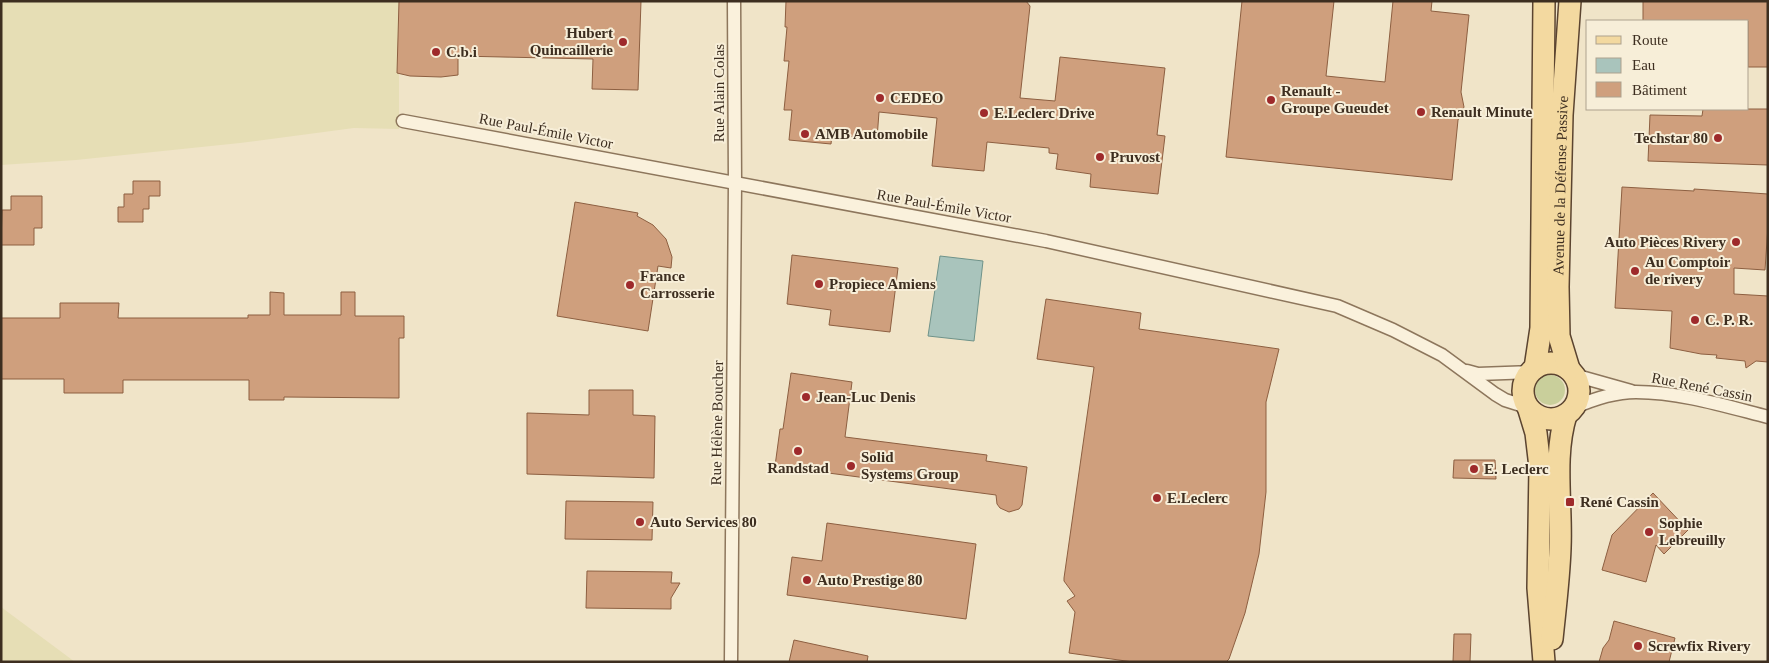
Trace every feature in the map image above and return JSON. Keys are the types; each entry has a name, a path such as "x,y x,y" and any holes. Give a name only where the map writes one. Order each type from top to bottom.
{"main road":[{"name":"Avenue de la Défense Passive","path":"1532,370 1541,338 1542,319 1544,1"},
{"name":"Avenue de la Défense Passive","path":"1570,1 1562,115 1558,286 1559,336 1572,372"},
{"path":"1544,662 1538,588 1540,467 1536,433 1523,398 1522,389 1524,380 1532,370 1552,362 1561,364 1572,372 1579,392 1578,401 1570,412 1562,430 1559,492 1560,547 1551,662"},
{"path":"1528,408 1535,416 1551,420 1570,412"}],"street":[{"name":"Rue Alain Colas","path":"734,1 735,184"},
{"name":"Rue Paul-Émile Victor","path":"403,121 1046,241 1337,306 1393,330 1442,355 1495,394 1505,400 1528,408"},
{"name":"Rue Hélène Boucher","path":"731,662 735,184"},
{"name":"Rue Paul-Émile Victor","path":"1464,370 1478,374 1532,370"},
{"path":"1572,372 1634,392"},
{"name":"Rue René Cassin","path":"1570,412 1588,401 1634,392 1658,393 1714,403 1768,417"}],"shaded area":[{"path":"1,1 399,1 399,129 354,128 240,143 76,160 1,165"},
{"path":"1,607 75,662 1,662"}],"green space":[{"path":"1550,375 1561,379 1565,390 1561,401 1550,405 1539,401 1535,390 1539,379"}],"water":[{"path":"940,256 983,261 974,341 928,336"}],"building":[{"path":"399,1 641,1 638,90 592,89 593,59 458,56 458,75 441,77 410,76 397,73"},
{"path":"786,1 1026,1 1030,6 1020,98 1055,101 1060,57 1165,68 1157,135 1165,136 1158,194 1090,187 1091,174 1056,169 1058,154 1049,153 1049,148 987,142 984,171 932,166 937,118 879,112 877,139 832,135 831,144 789,140 792,110 784,110 789,61 784,61 787,27 785,27"},
{"path":"1242,1 1334,1 1326,76 1385,82 1393,1 1432,1 1431,11 1469,15 1461,92 1464,107 1458,120 1452,180 1226,157"},
{"path":"1643,1 1768,1 1768,67 1749,67 1749,20 1643,20"},
{"path":"1768,109 1768,165 1648,161 1650,115 1702,116 1703,110"},
{"path":"133,181 160,181 160,196 149,196 149,209 143,209 143,222 118,222 118,207 124,207 124,194 133,194"},
{"path":"1622,187 1768,194 1765,270 1734,268 1734,294 1768,296 1768,362 1756,361 1746,368 1745,361 1716,358 1717,355 1670,348 1672,311 1615,308"},
{"path":"11,196 42,196 42,228 34,228 34,245 1,245 2,210 11,210"},
{"path":"575,202 638,213 637,216 653,225 666,239 672,257 671,268 658,266 648,331 557,316"},
{"path":"792,255 898,268 890,332 829,325 831,310 787,304"},
{"path":"270,292 284,293 284,315 341,315 341,292 355,292 355,316 404,316 404,338 399,338 399,398 284,397 284,400 249,400 249,380 123,380 123,393 64,393 64,379 1,379 1,318 60,318 60,303 119,303 118,318 248,318 248,315 270,315"},
{"path":"1046,299 1141,313 1139,329 1279,349 1266,402 1266,492 1259,554 1245,613 1229,659 1226,662 1133,662 1069,653 1075,612 1067,601 1075,596 1064,581 1064,578 1094,367 1037,359"},
{"path":"791,373 852,382 845,437 987,455 986,461 1027,467 1022,505 1019,509 1009,512 1000,508 997,504 996,495 775,466 780,429 783,429"},
{"path":"589,390 633,390 633,415 655,416 654,478 527,474 527,413 589,415"},
{"name":"E. Leclerc","path":"1454,460 1495,460 1496,479 1453,478"},
{"path":"1653,493 1688,530 1664,554 1656,545 1646,582 1602,570 1612,535"},
{"path":"566,501 653,502 652,540 565,539"},
{"path":"827,523 976,544 966,619 787,595 792,557 822,561"},
{"path":"587,571 672,572 671,583 680,583 671,598 671,609 586,608"},
{"path":"1614,621 1675,638 1669,662 1599,662 1603,648 1609,640"},
{"path":"1454,634 1471,634 1470,662 1453,662"},
{"path":"794,640 868,656 867,662 789,662"}],"place":[{"name":"Hubert Quincaillerie","path":"623,42"},
{"name":"C.b.i","path":"436,52"},
{"name":"CEDEO","path":"880,98"},
{"name":"Renault - Groupe Gueudet","path":"1271,100"},
{"name":"Renault Minute","path":"1421,112"},
{"name":"E.Leclerc Drive","path":"984,113"},
{"name":"AMB Automobile","path":"805,134"},
{"name":"Techstar 80","path":"1718,138"},
{"name":"Pruvost","path":"1100,157"},
{"name":"Auto Pièces Rivery","path":"1736,242"},
{"name":"Au Comptoir de rivery","path":"1635,271"},
{"name":"Propiece Amiens","path":"819,284"},
{"name":"France Carrosserie","path":"630,285"},
{"name":"C. P. R.","path":"1695,320"},
{"name":"Jean-Luc Denis","path":"806,397"},
{"name":"Randstad","path":"798,451"},
{"name":"Solid Systems Group","path":"851,466"},
{"name":"E. Leclerc","path":"1474,469"},
{"name":"E.Leclerc","path":"1157,498"},
{"name":"René Cassin","path":"1570,502"},
{"name":"Auto Services 80","path":"640,522"},
{"name":"Sophie Lebreuilly","path":"1649,532"},
{"name":"Auto Prestige 80","path":"807,580"},
{"name":"Screwfix Rivery","path":"1638,646"}]}
